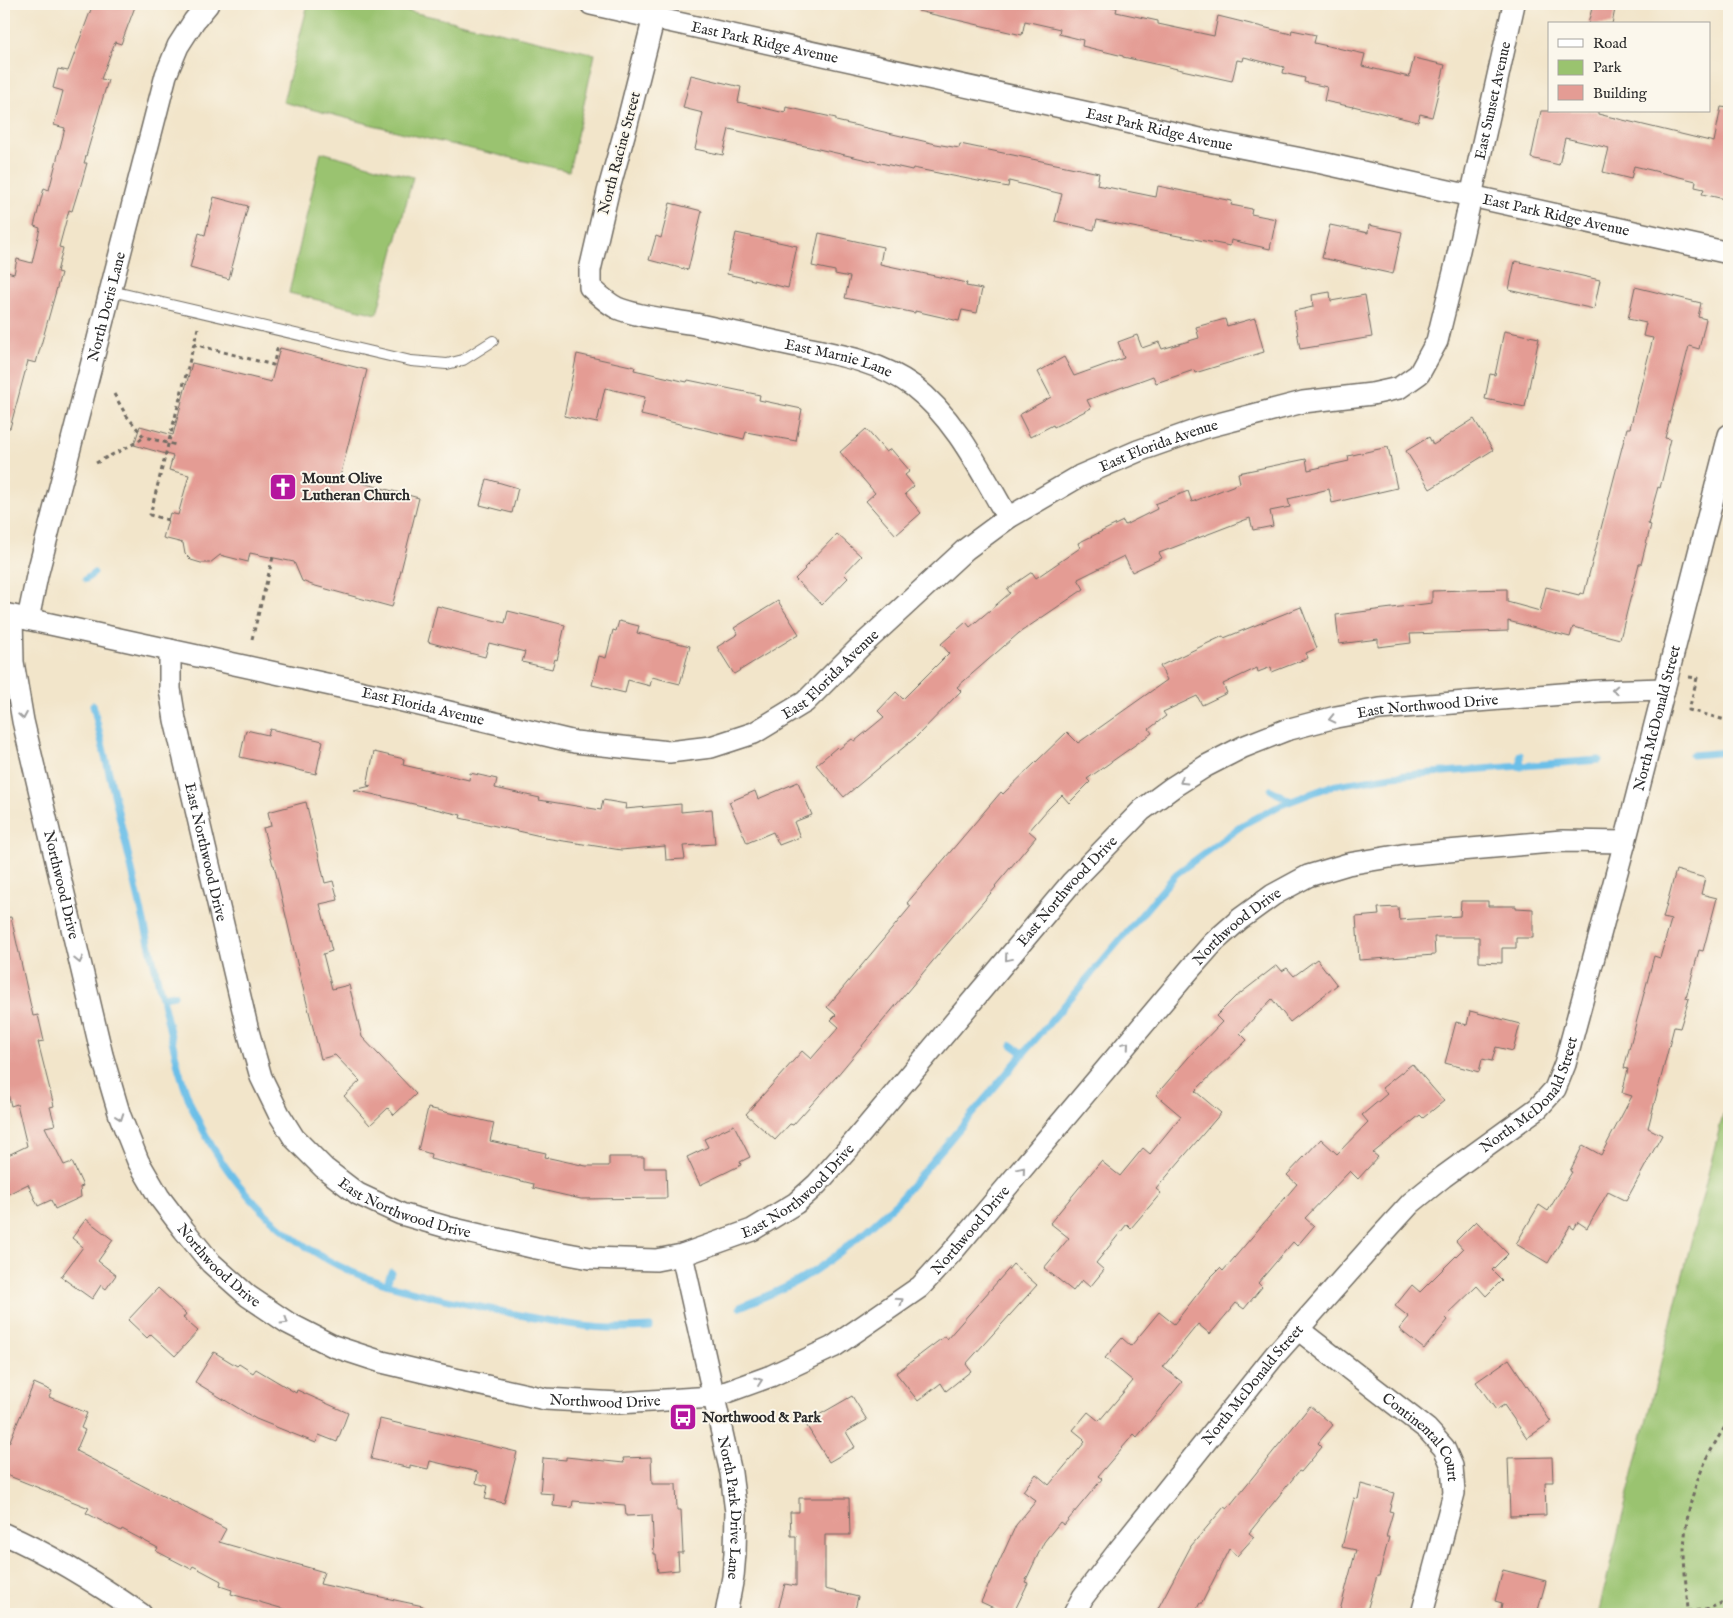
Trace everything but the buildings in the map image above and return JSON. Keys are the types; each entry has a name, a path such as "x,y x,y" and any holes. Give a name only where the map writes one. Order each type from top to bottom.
{"street":[{"name":"North Doris Lane","path":"15,616 37,576 166,75 178,46 194,21 208,4"},
{"name":"East Park Ridge Avenue","path":"591,4 656,11 741,36 1204,140 1322,163 1729,253"},
{"name":"East Sunset Avenue","path":"1471,197 1514,4"},
{"name":"North Racine Street","path":"603,299 590,287 590,270 608,192 656,11"},
{"name":"East Florida Avenue","path":"15,616 386,697 575,742 669,752 711,747 754,733 805,702 859,648 966,548 1008,518 1080,476 1138,451 1203,428 1303,402 1372,394 1399,388 1419,374 1437,341 1471,197"},
{"name":"East Marnie Lane","path":"603,299 618,308 655,318 695,324 857,360 884,369 913,386 938,411 961,440 1008,518"},
{"name":"North McDonald Street","path":"1074,1614 1083,1597 1119,1550 1269,1363 1411,1203 1443,1177 1538,1108 1555,1089 1565,1064 1625,842 1729,435"},
{"name":"Northwood Drive","path":"15,616 13,662 23,721 102,1055 120,1116 138,1161 159,1197 211,1263 248,1296 288,1323 333,1346 382,1362 545,1398 619,1403 713,1397 771,1376 833,1347 920,1287 953,1251 1214,942 1240,919 1274,895 1308,876 1348,864 1402,855 1562,841 1625,842"},
{"name":"East Northwood Drive","path":"170,650 170,689 175,720 248,1031 261,1077 279,1114 294,1138 324,1168 358,1194 401,1214 450,1228 590,1258 656,1260 682,1255 752,1230 796,1203 817,1184 849,1148 1072,882 1142,810 1206,766 1243,747 1286,730 1336,717 1380,709 1599,691 1664,689"},
{"name":"North Park Drive Lane","path":"682,1255 731,1473 736,1512 736,1553 726,1614"},
{"name":"Continental Court","path":"1299,1330 1427,1429 1444,1448 1452,1466 1454,1492 1422,1614"},
{"path":"4,1534 49,1556 108,1591 136,1613"}],"lane":[{"path":"111,291 411,360 447,364 463,360 493,341"}],"path":[{"path":"168,520 150,515 198,327"},
{"path":"193,344 273,365 278,346 287,348"},
{"path":"114,394 126,415 144,438 176,445"},
{"path":"96,463 112,453 130,447 144,438"},
{"path":"252,639 273,557"},
{"path":"1689,710 1729,721"},
{"path":"1729,1420 1711,1448 1698,1476 1690,1504 1684,1550 1687,1613 1705,1610 1729,1600"}],"green space":[{"path":"308,4 377,4 595,54 569,171 432,140 283,102"},
{"path":"321,152 413,177 377,314 289,293"},
{"path":"1729,1090 1729,1614 1598,1614"}],"waterway":[{"path":"86,579 94,573"},
{"path":"93,705 179,1070 191,1105 211,1144 249,1196 271,1219 323,1257 352,1272 382,1283 459,1303 566,1324 607,1328 650,1327"},
{"path":"1692,755 1729,752"},
{"path":"1520,755 1521,767"},
{"path":"740,1307 772,1294 816,1270 852,1242 898,1201 1176,874 1244,824 1281,805 1331,786 1392,776 1599,760"},
{"path":"1271,790 1291,801"},
{"path":"163,997 174,995"},
{"path":"1012,1045 1023,1053"},
{"path":"387,1284 391,1272"}],"place":[{"name":"Mount Olive Lutheran Church","path":"283,487"},
{"name":"Northwood & Park","path":"683,1417"}]}
